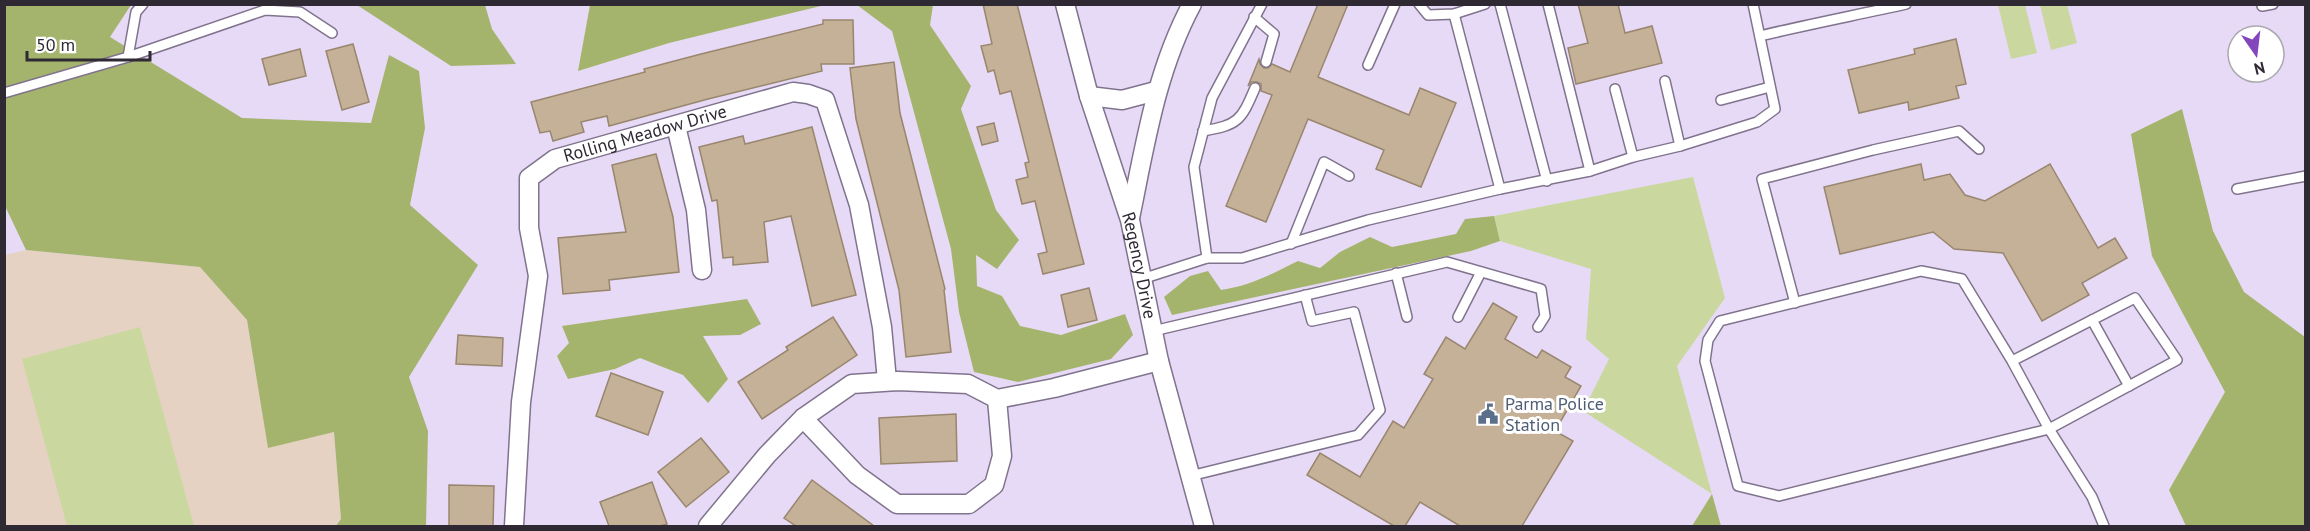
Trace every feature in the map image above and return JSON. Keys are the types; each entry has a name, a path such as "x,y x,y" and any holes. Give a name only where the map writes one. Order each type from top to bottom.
{"street":[{"name":"Regency Drive","path":"1065,4 1089,96 1130,220 1159,361 1204,526"},
{"path":"1130,220 1156,91 1172,46 1192,4"},
{"path":"1089,96 1122,100 1156,91"},
{"name":"Rolling Meadow Drive","path":"513,526 520,402 538,276 529,228 529,178 555,159 793,92 825,100 859,205 882,327 887,381"},
{"path":"676,126 696,210 702,270"},
{"path":"708,526 767,455 803,418 852,384 887,381 968,384 997,399 1054,388 1159,361"},
{"path":"803,418 857,475 897,504 969,504 994,485 1002,456 997,399"}],"lane":[{"path":"128,57 136,12 143,4"},
{"path":"1207,258 1194,167 1212,98 1262,4"},
{"path":"1368,65 1395,4"},
{"path":"1419,4 1428,15 1454,14 1485,4"},
{"path":"1500,4 1547,181"},
{"path":"1548,4 1590,171"},
{"path":"1142,279 1207,258 1242,258 1368,220 1500,189 1590,171 1757,122 1775,109 1753,4"},
{"path":"1760,36 1906,4"},
{"path":"2262,6 2274,4"},
{"path":"4,93 128,57 265,10 300,12 332,33"},
{"path":"1454,14 1500,189"},
{"path":"1254,17 1274,34 1266,62"},
{"path":"1665,81 1680,146"},
{"path":"1721,100 1770,87"},
{"path":"1203,131 1230,126 1245,112 1255,88"},
{"path":"1615,89 1633,157"},
{"path":"1795,303 1762,179 1873,150 1959,131 1979,150"},
{"path":"1291,244 1323,162 1348,176"},
{"path":"2237,189 2306,176"},
{"path":"1153,331 1447,262 1541,289 1545,316 1538,327"},
{"path":"2012,361 2135,298 2177,360 2049,429 1779,496 1738,486 1705,361 1708,340 1720,321 1921,271 1962,279 2012,361 2049,429 2092,497 2104,526"},
{"path":"1458,317 1480,272"},
{"path":"1396,273 1407,317"},
{"path":"1190,476 1358,435 1380,410 1354,312 1312,321 1305,295"},
{"path":"2092,320 2129,387"}],"shaded area":[{"path":"26,250 200,267 247,320 268,447 334,432 341,519 336,526 5,526 5,255"}],"green space":[{"path":"590,4 825,5 669,43 578,71"},
{"path":"5,5 131,5 110,37 242,118 371,123 389,55 419,71 425,128 410,205 478,265 409,377 428,431 426,526 336,526 341,519 334,432 268,448 247,320 200,267 26,250 5,206"},
{"path":"357,5 485,5 492,29 516,64 451,66"},
{"path":"857,5 933,5 930,25 971,86 961,109 996,210 1019,240 997,269 976,255 977,286 1002,296 1020,326 1061,335 1125,314 1133,335 1111,359 1018,382 974,372 959,312 951,249 892,31"},
{"path":"1998,5 2025,5 2037,53 2011,59"},
{"path":"2040,5 2067,5 2077,43 2051,50"},
{"path":"2182,109 2213,231 2244,292 2305,337 2305,526 2186,526 2169,490 2225,392 2152,256 2131,134"},
{"path":"1693,177 1725,298 1677,366 1712,494 1583,411 1609,359 1586,339 1591,269 1500,241 1494,216"},
{"path":"1494,216 1500,241 1471,251 1172,315 1164,297 1190,276 1208,271 1221,290 1232,288 1261,279 1298,261 1320,268 1340,252 1370,237 1392,247 1456,234 1465,219"},
{"path":"747,299 761,324 740,335 703,336 728,379 708,403 683,375 640,358 615,369 568,379 557,356 569,343 562,326"},
{"path":"140,327 194,526 67,526 22,359"},
{"path":"1712,494 1721,526 1692,526"}],"building":[{"path":"983,4 1017,4 1084,264 1043,274 1038,254 1047,252 1035,201 1022,204 1016,180 1028,177 1025,163 1029,162 1011,91 1000,94 994,70 988,72 981,46 992,44"},
{"path":"1318,4 1348,4 1318,77 1409,115 1420,88 1456,103 1421,187 1376,169 1384,150 1308,119 1266,222 1226,206 1272,95 1261,91 1261,84 1257,82 1251,82 1248,86 1259,59 1264,68 1272,64 1290,72"},
{"path":"1578,4 1618,4 1625,33 1652,26 1662,63 1576,84 1568,48 1588,43"},
{"path":"823,20 853,20 854,64 821,64 822,71 609,126 607,116 581,122 584,132 553,141 550,131 540,133 531,102 645,72 644,69 823,24"},
{"path":"1956,39 1966,84 1956,86 1959,98 1909,110 1908,102 1859,113 1848,70 1915,54 1914,49"},
{"path":"353,44 369,102 342,110 326,51"},
{"path":"300,49 306,76 269,85 262,59"},
{"path":"894,62 900,113 945,289 951,352 906,357 899,290 856,119 850,68"},
{"path":"994,123 998,141 982,145 977,127"},
{"path":"812,127 856,295 812,306 791,216 764,222 768,262 733,265 733,257 723,258 717,200 712,201 699,147 743,136 745,144"},
{"path":"656,154 673,217 679,272 609,280 610,290 563,294 558,238 626,232 612,165"},
{"path":"1921,164 1924,180 1950,174 1965,195 1985,201 2050,164 2098,248 2115,238 2127,258 2082,283 2089,295 2042,321 2003,253 1954,249 1933,232 1840,254 1824,187"},
{"path":"1089,288 1097,320 1068,327 1061,295"},
{"name":"Parma Police Station","path":"1493,303 1517,317 1505,339 1537,358 1542,350 1571,367 1565,377 1581,386 1555,431 1573,441 1522,526 1460,526 1420,502 1405,526 1394,526 1307,475 1320,453 1360,477 1393,421 1404,428 1433,379 1424,374 1446,337 1465,349"},
{"path":"833,317 857,355 762,419 738,382 788,350 786,347"},
{"path":"458,335 503,338 502,366 456,364"},
{"path":"611,373 663,392 648,435 596,416"},
{"path":"956,414 957,461 881,464 879,418"},
{"path":"701,438 729,472 686,507 658,472"},
{"path":"812,480 874,526 796,526 784,518"},
{"path":"652,482 667,524 609,526 600,502"},
{"path":"449,485 494,486 493,526 449,526"}],"place":[{"name":"Parma Police Station","path":"1488,414"}]}
